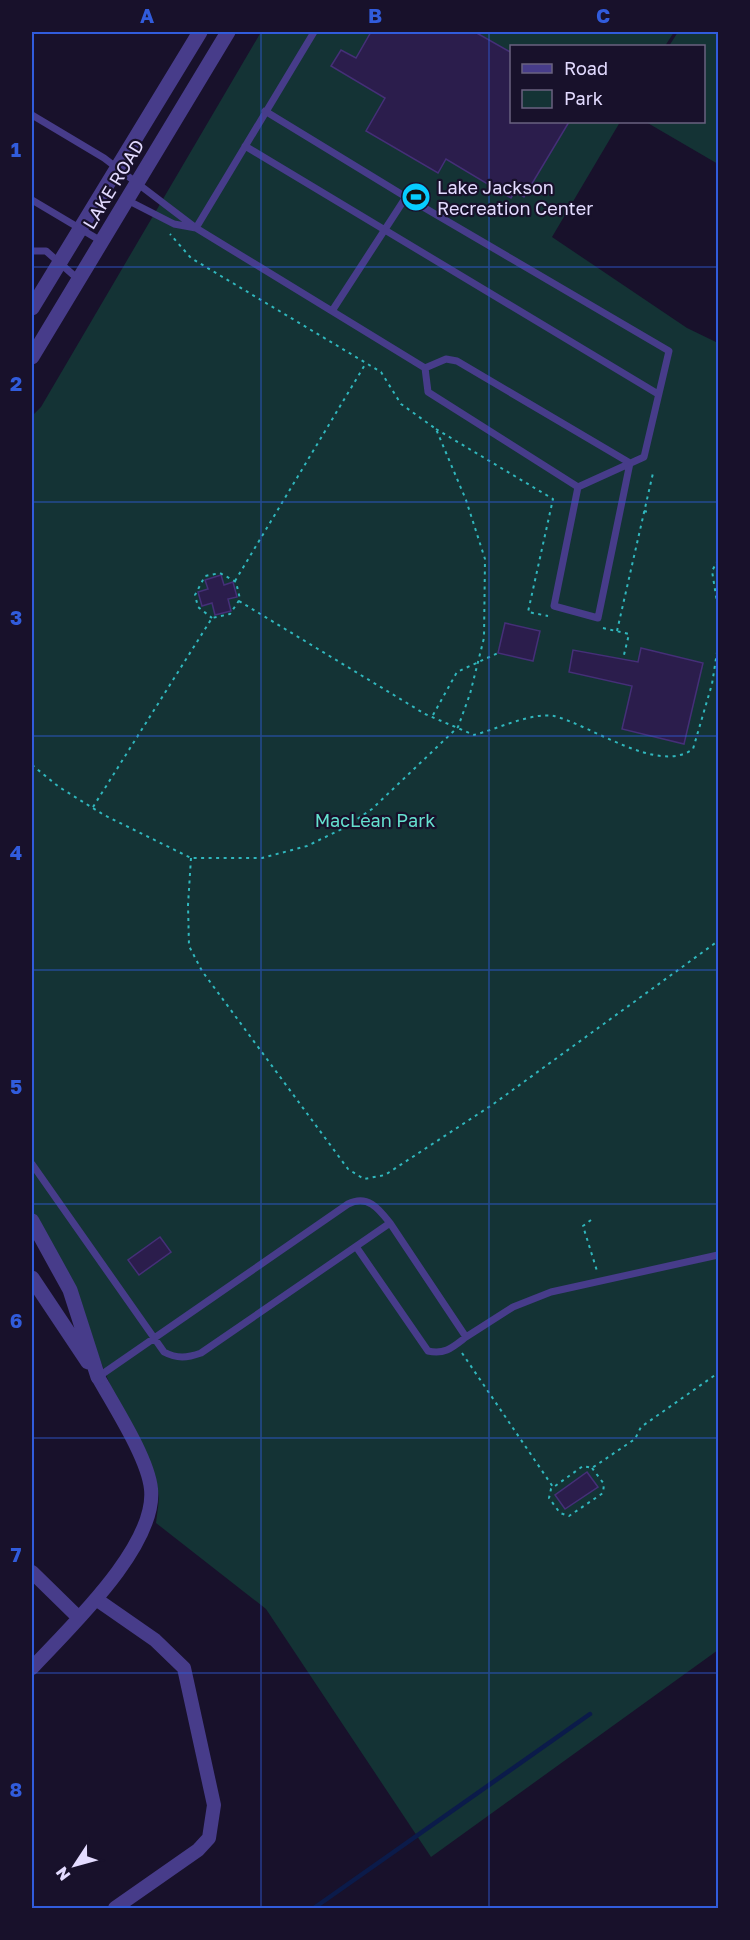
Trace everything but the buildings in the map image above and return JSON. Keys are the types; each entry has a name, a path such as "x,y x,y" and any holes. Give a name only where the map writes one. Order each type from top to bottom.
{"street":[{"name":"LAKE ROAD","path":"32,308 200,32"},
{"name":"LAKE ROAD","path":"32,357 127,200 134,183 228,32"},
{"path":"32,1221 70,1290 98,1377"},
{"path":"32,1278 98,1377 147,1469 152,1503 142,1536 96,1599 32,1668"},
{"path":"32,1572 79,1618"},
{"path":"96,1599 155,1640 184,1668 214,1805 208,1838 198,1850 115,1908"}],"lane":[{"path":"196,228 314,32"},
{"path":"265,111 406,197 669,351 644,457 578,487"},
{"path":"32,115 118,168 134,183 181,214 196,228 425,368"},
{"path":"245,146 658,394"},
{"path":"332,311 406,197"},
{"path":"32,200 101,241"},
{"path":"127,200 174,224 196,228"},
{"path":"32,251 46,251 78,279"},
{"path":"425,368 446,359 457,361 630,463"},
{"path":"425,368 428,392 578,487"},
{"path":"578,487 554,606 598,618 630,463"},
{"path":"32,1164 164,1352 173,1357 187,1358 201,1353 357,1248 390,1223"},
{"path":"98,1377 355,1201 367,1201 376,1206 390,1223 466,1337"},
{"path":"357,1248 428,1351 439,1353 456,1345 513,1308 551,1292 718,1255"}],"path":[{"path":"167,230 191,258 381,372 401,404 436,429 553,499 528,612 550,616"},
{"path":"366,362 234,581 239,601 425,714 433,715 474,735 536,716 554,716 617,743 660,756 686,755 693,750 718,646"},
{"path":"32,765 93,808 190,858 262,858 307,846 344,828 388,795 458,728 484,638 485,559 466,500 436,429"},
{"path":"617,631 653,473"},
{"path":"644,512 651,513"},
{"path":"718,560 712,571 718,608"},
{"path":"212,618 198,607 195,595 205,576 220,573 234,581"},
{"path":"93,808 212,618 230,614 239,601"},
{"path":"595,626 629,634 623,659"},
{"path":"433,715 457,672 498,653"},
{"path":"190,858 189,946 202,971 348,1169 364,1179 385,1174 492,1105 718,940"},
{"path":"591,1220 583,1226 599,1280"},
{"path":"456,1345 553,1487"},
{"path":"592,1468 635,1439 641,1427 718,1373"},
{"path":"583,1466 592,1468 604,1484 603,1493 569,1516 560,1514 549,1498 553,1487 583,1466"}],"green space":[{"name":"MacLean Park","path":"261,32 674,32 666,45 510,45 510,123 619,123 552,237 687,328 718,343 718,1650 431,1857 266,1609 156,1523 159,1495 154,1477 111,1387 56,1253 32,1212 32,416 41,407"},
{"path":"678,32 718,32 718,164 648,123 705,123 705,45 670,45"}],"waterway":[{"path":"314,1908 590,1714"}],"place":[{"name":"Lake Jackson Recreation Center","path":"416,197"}]}
